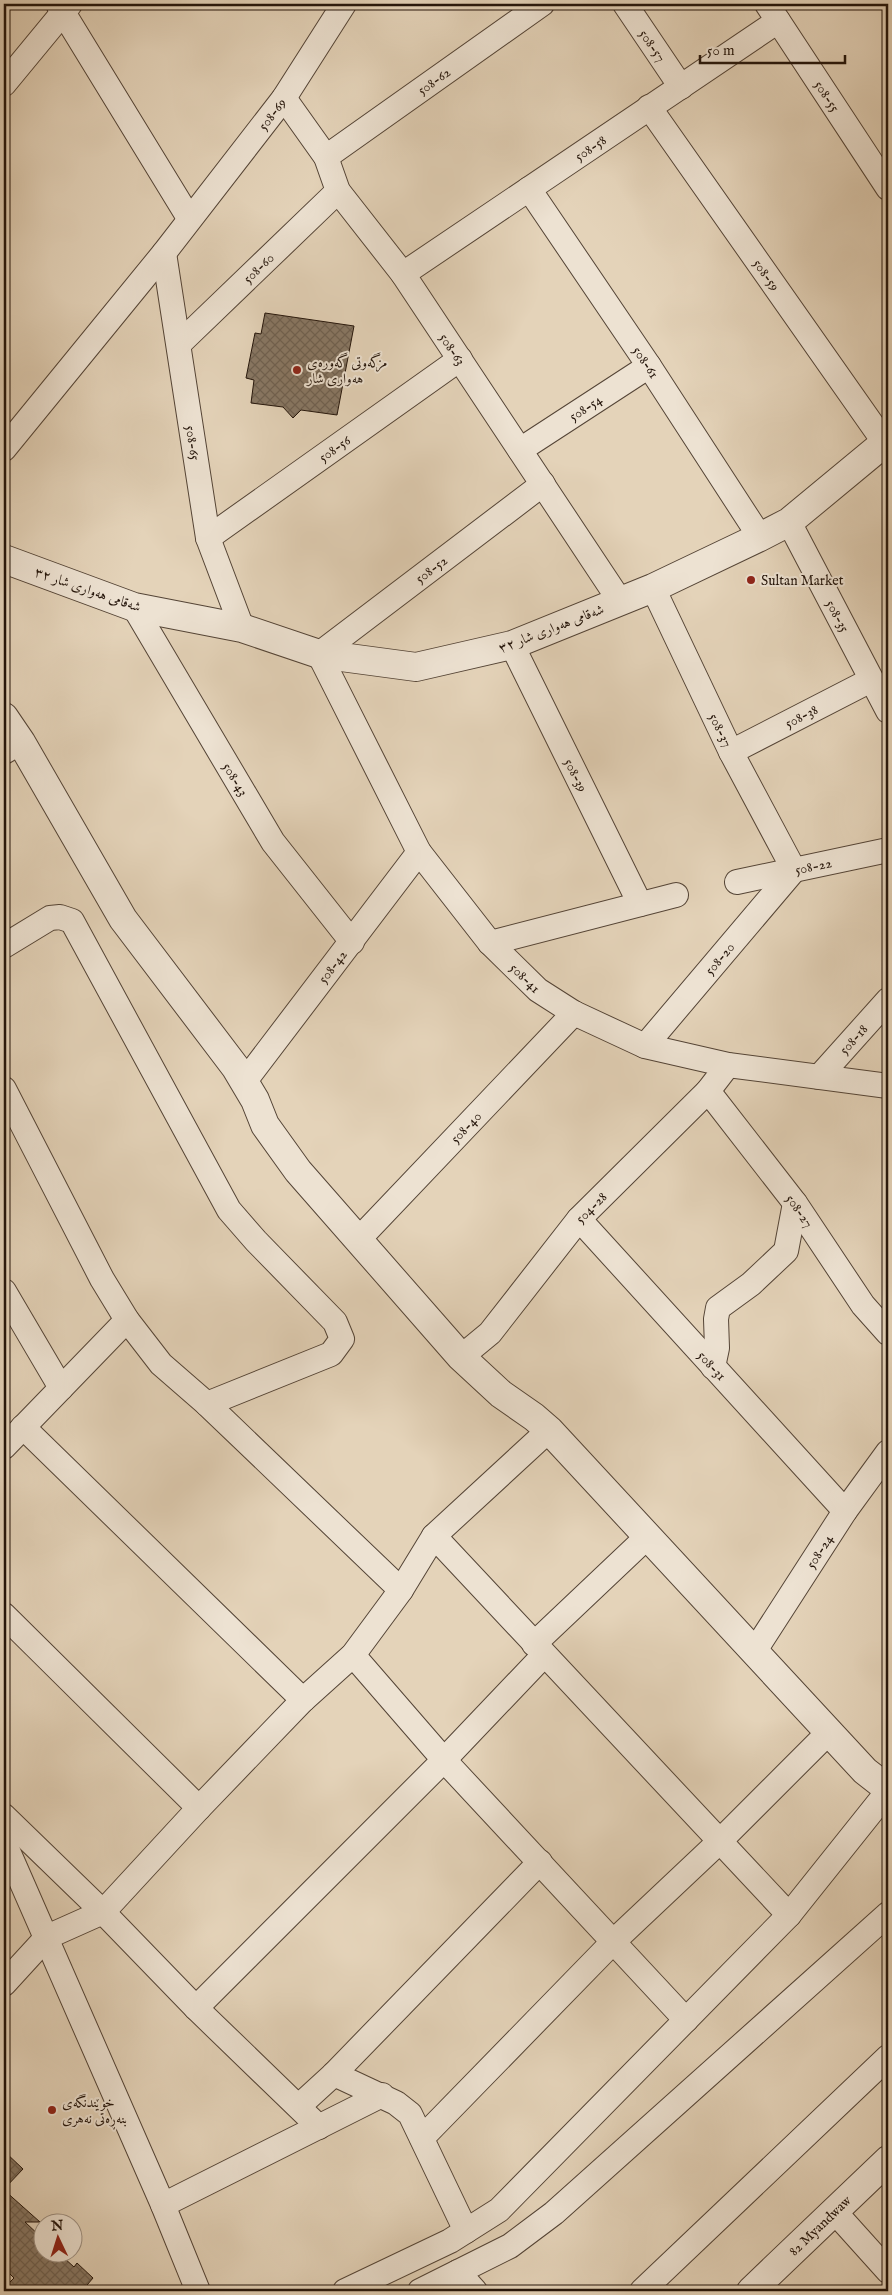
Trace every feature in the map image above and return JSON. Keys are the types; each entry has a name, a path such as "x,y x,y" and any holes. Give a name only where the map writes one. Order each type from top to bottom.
{"street":[{"name":"508-69","path":"4,449 164,253 284,98 344,4"},
{"name":"508-62","path":"326,157 542,4"},
{"name":"508-57","path":"624,4 681,86"},
{"path":"4,84 63,7 190,218"},
{"name":"508-58","path":"403,274 681,86 773,12"},
{"name":"508-55","path":"773,12 888,188"},
{"name":"508-63","path":"284,98 326,157 338,191 403,274 620,601"},
{"name":"508-59","path":"649,107 887,442"},
{"name":"508-61","path":"529,189 650,366 760,537"},
{"name":"508-60","path":"179,344 338,191"},
{"name":"508-65","path":"164,253 208,538 242,628"},
{"name":"508-56","path":"208,538 460,359"},
{"name":"508-54","path":"520,450 650,366"},
{"name":"شەقامی هەواری شار ٣٢","path":"4,560 134,607 242,628 319,654 416,667 512,645 652,588 760,537 790,522 887,442"},
{"name":"508-52","path":"319,654 543,484"},
{"name":"508-35","path":"790,522 888,711"},
{"name":"508-37","path":"652,588 731,752 794,870"},
{"name":"508-43","path":"134,607 272,842 352,942"},
{"name":"508-39","path":"512,645 640,904"},
{"name":"508-41","path":"319,654 419,852 490,943 538,990 574,1014 645,1046 728,1065 888,1086"},
{"name":"508-38","path":"731,752 871,680"},
{"path":"4,717 12,747 123,919 245,1081 272,1136 298,1171 461,1357 501,1394 549,1430 865,1771 888,1790 789,1915 499,2210 466,2231 345,2291"},
{"name":"508-22","path":"737,882 888,850"},
{"name":"508-42","path":"245,1081 419,852"},
{"name":"508-20","path":"645,1046 794,870"},
{"path":"490,943 676,895"},
{"path":"4,946 50,918 60,917 72,921 230,1210 256,1241 335,1322 342,1339 331,1354 207,1404"},
{"name":"508-18","path":"819,1077 888,1000"},
{"name":"508-40","path":"358,1240 574,1014"},
{"name":"504-28","path":"461,1357 490,1332 579,1219 708,1091 728,1065"},
{"path":"4,1089 102,1279 127,1320 161,1364 207,1404 401,1590"},
{"name":"508-27","path":"708,1091 795,1203 863,1305 888,1333"},
{"path":"713,1367 717,1348 716,1319 718,1308 751,1284 786,1251 795,1203"},
{"name":"508-31","path":"579,1219 845,1511"},
{"path":"4,1291 61,1388"},
{"path":"4,1447 127,1320"},
{"path":"23,1427 303,1700"},
{"path":"4,1984 47,1937 103,1912 199,1808 303,1700 354,1655 401,1590 434,1536 549,1430"},
{"name":"508-24","path":"754,1652 845,1511 888,1452"},
{"path":"434,1536 789,1915"},
{"path":"196,2008 444,1760 539,1649 648,1536"},
{"path":"4,1614 199,1808"},
{"path":"354,1655 444,1760 686,2020"},
{"path":"422,2138 614,1942 719,1842 829,1732"},
{"path":"4,1816 103,1912 196,2008 319,2127"},
{"path":"4,1842 163,2205 198,2291"},
{"path":"299,2106 334,2074 540,1862"},
{"path":"420,2291 465,2284 510,2246 554,2213 887,1919"},
{"path":"642,2291 888,2057"},
{"path":"334,2074 382,2095 410,2114 466,2231"},
{"path":"163,2205 382,2095"},
{"name":"82 Myandwaw","path":"750,2291 888,2160"},
{"path":"510,2199 535,2228"},
{"path":"834,2211 888,2271"}],"building":[{"name":"مزگەوتی گەورەی هەواری شار","path":"265,313 354,326 337,415 301,410 293,418 283,407 251,403 254,380 246,378 255,333 261,334"},
{"path":"4,2151 23,2169 4,2189"},
{"path":"4,2190 32,2215 32,2222 25,2222 32,2229 32,2262 68,2262 74,2267 77,2263 93,2278 82,2291 4,2291 4,2288 14,2278 4,2268"}],"place":[{"name":"مزگەوتی گەورەی هەواری شار","path":"297,370"},
{"name":"Sultan Market","path":"751,580"},
{"name":"خوێندنگەی بنەڕەتی نەهری","path":"52,2110"}]}
